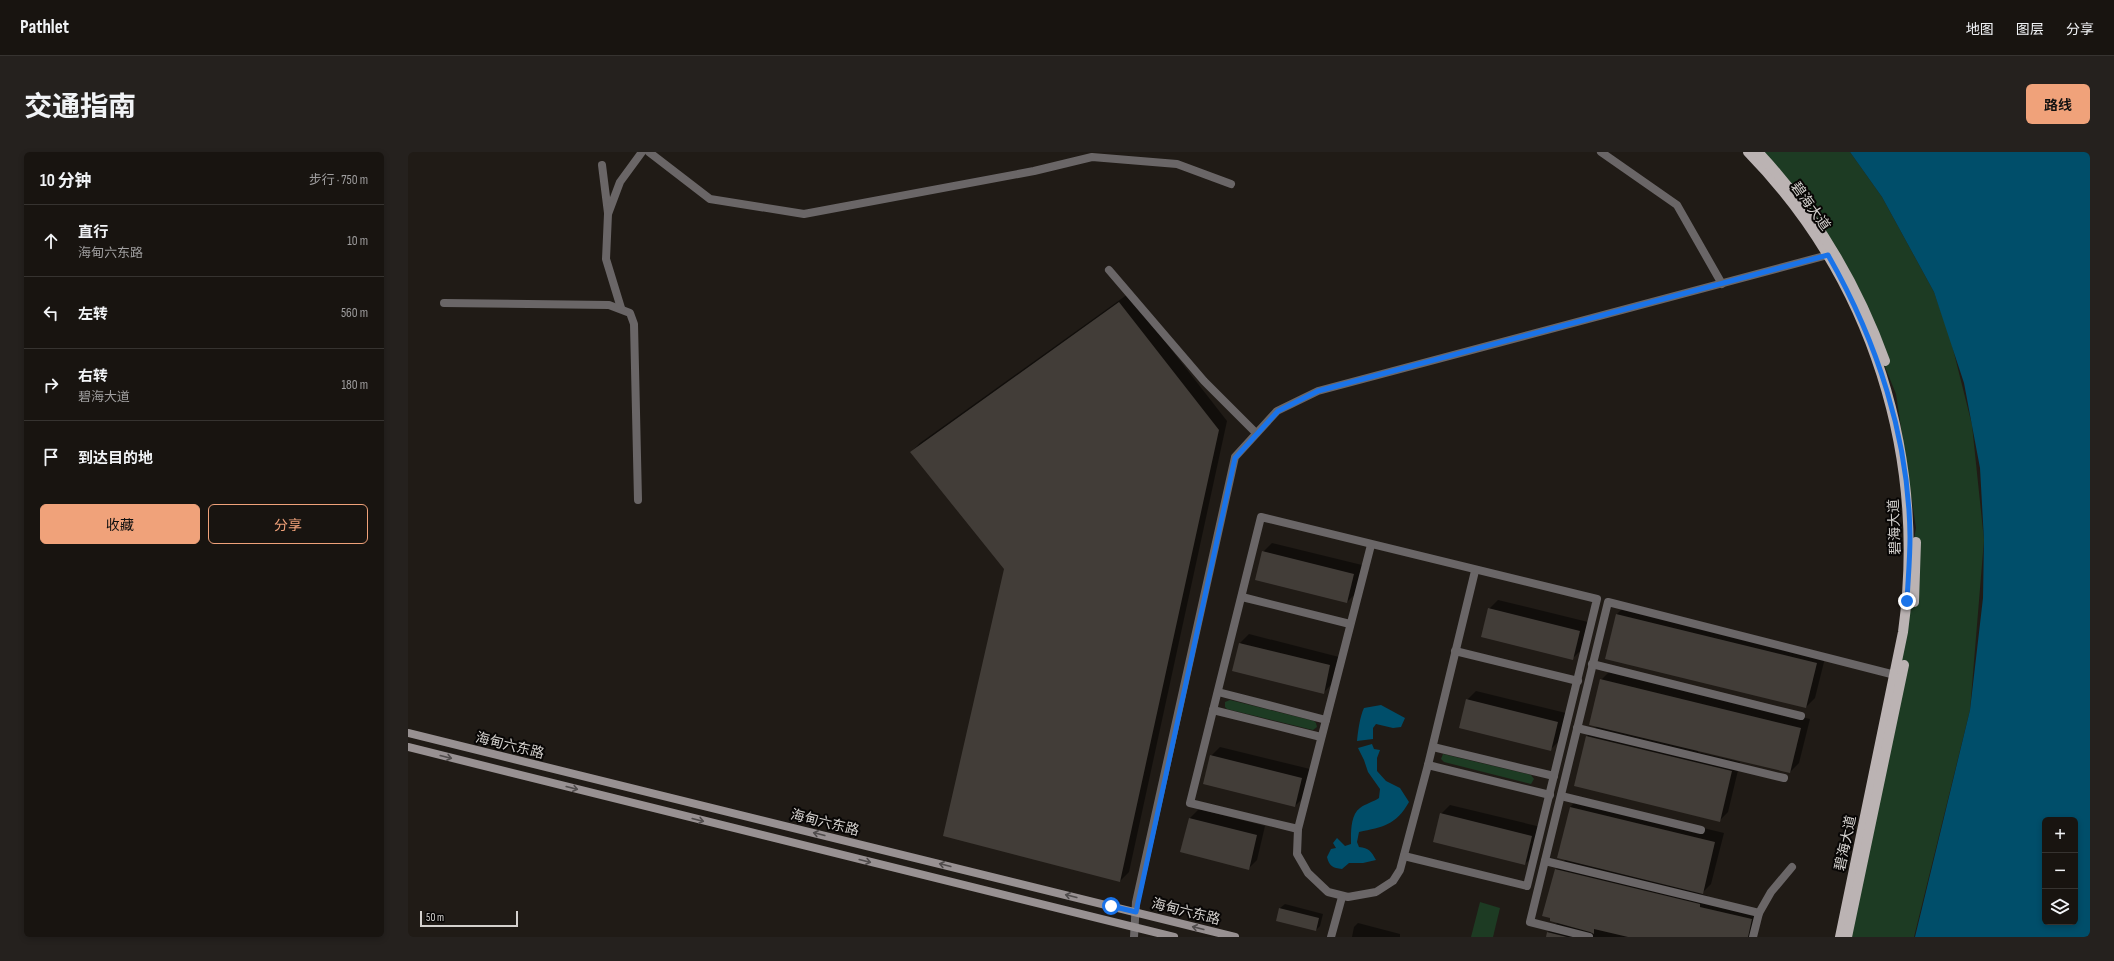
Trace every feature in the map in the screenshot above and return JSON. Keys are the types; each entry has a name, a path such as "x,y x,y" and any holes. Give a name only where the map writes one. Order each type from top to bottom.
{"main road":[{"name":"碧海大道","path":"1748,152 1796,208 1828,255 1845,286 1877,360 1891,402 1903,463 1910,537 1908,586 1898,676 1847,937"},
{"name":"碧海大道","path":"1758,152 1807,210 1850,278 1874,331 1896,394 1909,459 1916,542 1912,618 1840,937"},
{"name":"海甸六东路","path":"408,733 1235,937"},
{"name":"海甸六东路","path":"408,747 1174,937"}],"street":[{"path":"608,214 620,182 642,152"},
{"path":"649,152 710,199 804,214 1034,172 1092,157 1177,164 1231,184"},
{"path":"1601,152 1677,205 1722,284"},
{"path":"602,165 608,214 606,259 621,308"},
{"path":"1134,937 1136,912 1235,458 1256,433 1278,411 1318,391 1828,255"},
{"path":"1109,270 1204,381 1256,433"},
{"path":"444,303 609,305 621,308 630,313 634,324 638,500"},
{"path":"1298,829 1190,803 1261,517 1475,571 1597,599 1898,676"},
{"path":"1371,545 1298,829 1297,854 1308,873 1328,892 1342,897 1376,892 1393,881 1400,870 1433,747 1475,571"},
{"path":"1242,597 1350,624"},
{"path":"1404,856 1527,886 1597,599"},
{"path":"1589,937 1530,922 1608,602"},
{"path":"1455,651 1578,681"},
{"path":"1592,664 1800,716"},
{"path":"1218,692 1326,720"},
{"path":"1213,710 1321,737"},
{"path":"1577,728 1784,778"},
{"path":"1433,747 1554,776"},
{"path":"1428,765 1550,795"},
{"path":"1561,796 1701,830"},
{"path":"1545,861 1759,913"},
{"path":"1753,937 1759,913 1771,892 1792,867"},
{"path":"1332,937 1342,897"}],"green space":[{"path":"1756,152 1850,152 1882,197 1934,292 1950,337 1972,425 1984,540 1970,710 1914,937 1847,937 1916,528 1896,394 1849,278"},
{"path":"1230,700 1314,721 1317,727 1313,730 1227,709 1225,707 1225,702"},
{"path":"1443,754 1531,775 1534,779 1531,784 1444,762 1441,759"},
{"path":"1480,902 1500,908 1493,937 1471,937"}],"water":[{"path":"1850,152 2090,152 2090,937 1915,937 1970,710 1983,598 1984,540 1980,468 1964,383 1934,292 1882,197"},
{"path":"1381,705 1405,718 1401,727 1393,728 1376,724 1373,728 1373,739 1357,741 1360,719 1364,708"},
{"path":"1372,744 1374,749 1380,750 1377,758 1377,771 1386,781 1400,788 1409,802 1399,816 1388,824 1359,832 1357,842 1359,847 1369,850 1376,860 1363,863 1349,863 1342,869 1336,868 1329,863 1327,857 1331,849 1336,848 1333,843 1337,838 1345,846 1351,844 1354,815 1362,807 1379,798 1380,789 1368,772 1358,748"}],"building":[{"path":"1119,302 1219,430 1120,882 943,836 1004,569 910,452"},
{"path":"1262,551 1354,574 1347,603 1255,580"},
{"path":"1488,608 1580,631 1573,660 1481,637"},
{"path":"1616,614 1817,663 1806,708 1605,659"},
{"path":"1239,643 1330,665 1324,694 1232,671"},
{"path":"1600,679 1801,728 1790,773 1589,725"},
{"path":"1466,699 1558,722 1551,751 1459,728"},
{"path":"1586,736 1732,771 1720,822 1574,786"},
{"path":"1210,755 1302,778 1295,807 1203,784"},
{"path":"1570,807 1715,842 1703,894 1557,858"},
{"path":"1440,813 1532,836 1525,865 1433,842"},
{"path":"1189,818 1257,835 1249,870 1180,852"},
{"path":"1555,869 1700,904 1700,907 1752,919 1748,937 1628,937 1594,929 1594,934 1550,921 1550,918 1542,916"},
{"path":"1279,908 1319,918 1316,931 1276,921"},
{"path":"1547,932 1567,937 1546,937"}],"route":[{"path":"1111,906 1136,912 1136,902 1235,458 1256,433 1278,411 1318,391 1828,255 1845,286 1867,335 1887,388 1892,409 1903,463 1907,498 1910,537 1907,601"}]}
